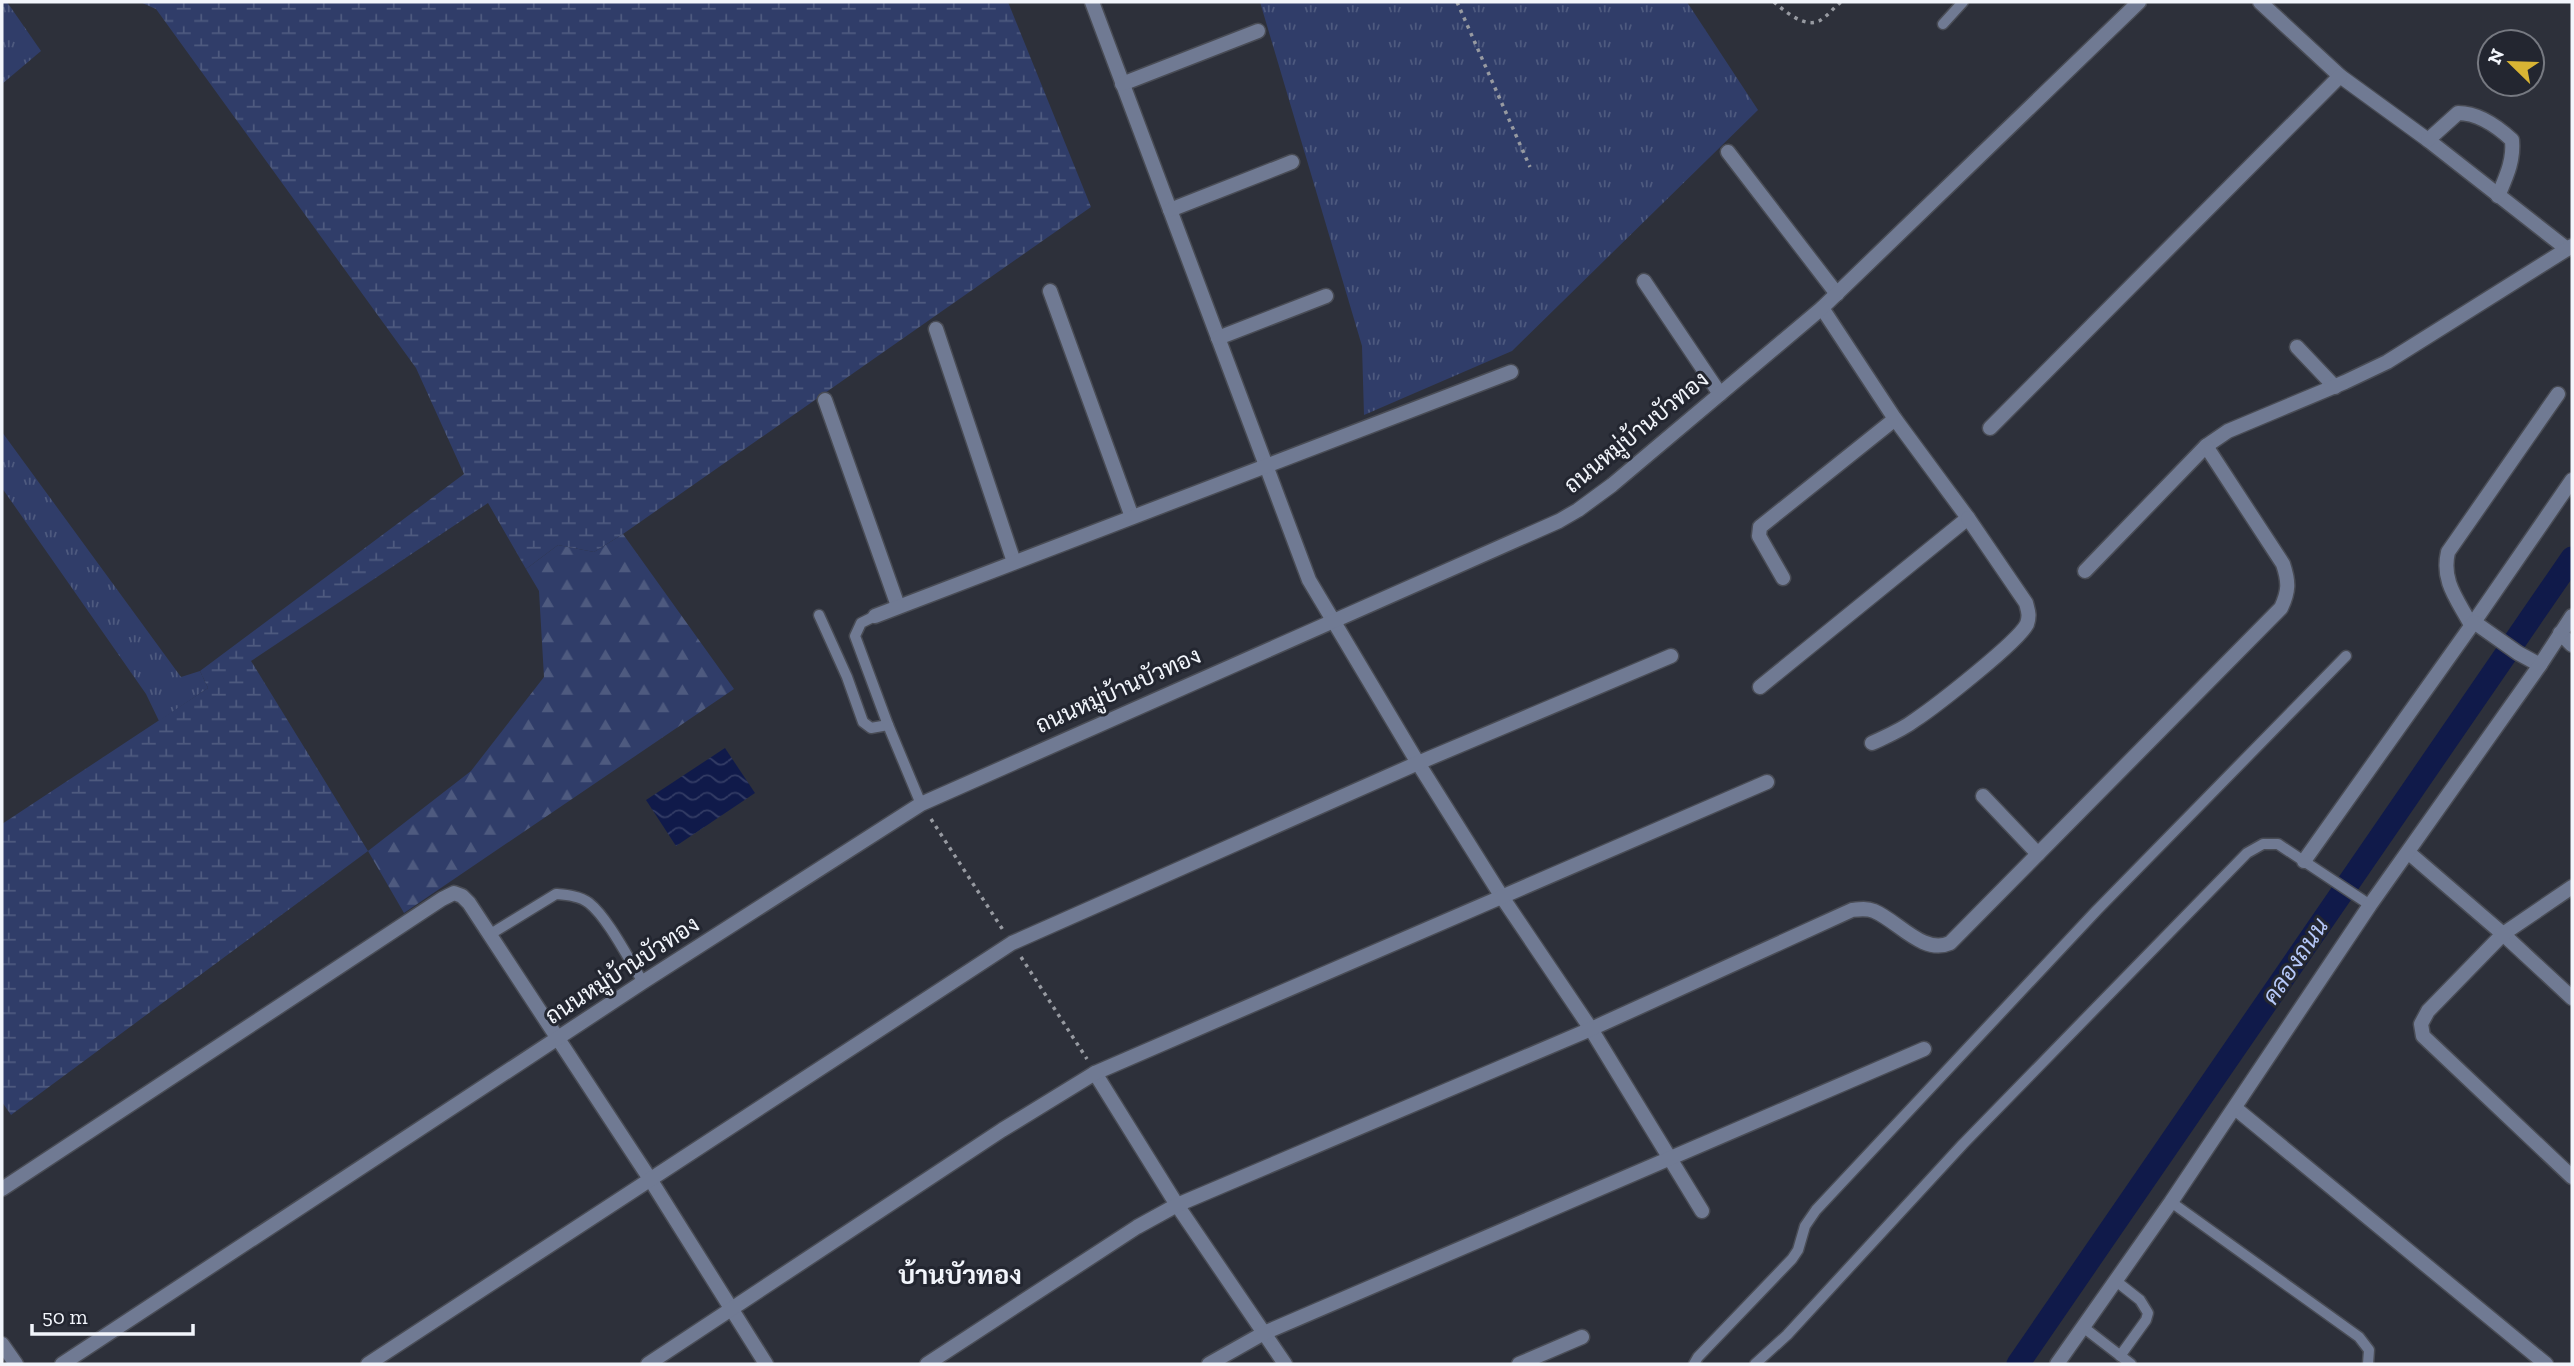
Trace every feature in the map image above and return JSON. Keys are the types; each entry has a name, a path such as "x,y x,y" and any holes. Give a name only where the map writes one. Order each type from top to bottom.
{"street":[{"path":"1092,2 1309,580 1418,763 1502,897 1591,1029 1702,1211"},
{"name":"ถนนหมู่บ้านบัวทอง","path":"62,1364 643,982 921,804 1559,521 1578,510 1612,485 1822,308 2139,2"},
{"path":"2085,570 2206,446 2228,431 2335,387 2387,362 2570,247 2340,76 2260,2"},
{"path":"1122,84 1258,31"},
{"path":"1990,428 2340,76"},
{"path":"2428,140 2458,113 2468,113 2500,128 2512,140 2513,153 2498,196"},
{"path":"1728,152 1837,294"},
{"path":"1170,210 1292,162"},
{"path":"1644,281 1720,394"},
{"path":"1050,291 1132,517"},
{"path":"1218,338 1326,296"},
{"path":"1822,308 1895,419 2026,603 2030,615 2025,627 1992,659 1915,720 1893,734 1871,743"},
{"path":"936,329 1014,562"},
{"path":"2297,347 2335,387"},
{"path":"876,616 1511,372"},
{"path":"2540,665 2474,623 2446,577 2444,568 2448,552 2558,394"},
{"path":"825,400 898,606"},
{"path":"1783,578 1759,536 1760,527 1895,419"},
{"path":"927,1364 1137,1227 1177,1205 1591,1029 1852,910 1874,911 1925,942 1942,946 1950,943 2281,608 2288,593 2289,582 2283,564 2206,446"},
{"path":"2304,861 2474,623 2572,480"},
{"path":"1760,687 1968,518"},
{"path":"2057,1364 2171,1202 2370,905 2409,853 2572,616"},
{"path":"2560,633 2572,645"},
{"path":"369,1364 1012,943 1418,763 1671,656"},
{"path":"648,1364 1002,1130 1095,1073 1767,782"},
{"path":"1983,796 2038,854"},
{"path":"2409,853 2503,934 2572,999"},
{"path":"2572,887 2503,934 2428,1011 2421,1024 2423,1036 2572,1177"},
{"path":"2,1189 454,893 462,896 489,935 650,1179 766,1364"},
{"path":"1209,1364 1264,1333 1924,1049"},
{"path":"1095,1073 1177,1205 1285,1364"},
{"path":"2235,1108 2546,1364"},
{"path":"1519,1364 1582,1337"},
{"path":"2,1344 16,1364"}],"lane":[{"path":"1943,24 1964,2"},
{"path":"819,615 847,677 863,722 871,728 888,725"},
{"path":"876,616 861,622 855,636 921,804"},
{"path":"1694,1364 1792,1259 1798,1250 1805,1226 1816,1210 2097,910 2346,656"},
{"path":"1755,1364 1787,1335 1963,1144 2247,853 2263,844 2278,844 2370,905"},
{"path":"489,935 556,894 580,898 599,914 643,982"},
{"path":"2171,1202 2359,1337 2369,1350 2368,1364"},
{"path":"2116,1281 2140,1300 2148,1313 2146,1320 2120,1356"},
{"path":"2083,1327 2131,1364"}],"path":[{"path":"1457,2 1530,167"},
{"path":"1774,2 1787,13 1810,22 1819,21 1841,2"}],"green space":[{"path":"2,2 7,2 41,51 2,84"},
{"path":"140,2 1008,2 1091,207 594,552 558,545 526,569 488,503 251,661 368,851 11,1115 2,1102 2,824 208,688 200,671 464,474 416,368 156,9"},
{"path":"1260,2 1687,2 1758,110 1512,351 1364,415 1362,346"},
{"path":"2,432 181,677 200,671 208,688 159,721 146,694 2,488"},
{"path":"623,534 734,689 404,913 368,851 471,771 544,677 539,591 526,569 558,545 594,552"}],"water":[{"path":"725,748 755,793 676,846 646,800"}],"waterway":[{"name":"คลองถนน","path":"2018,1364 2572,558"}],"district":[{"name":"บ้านบัวทอง","path":"960,1275"}]}
